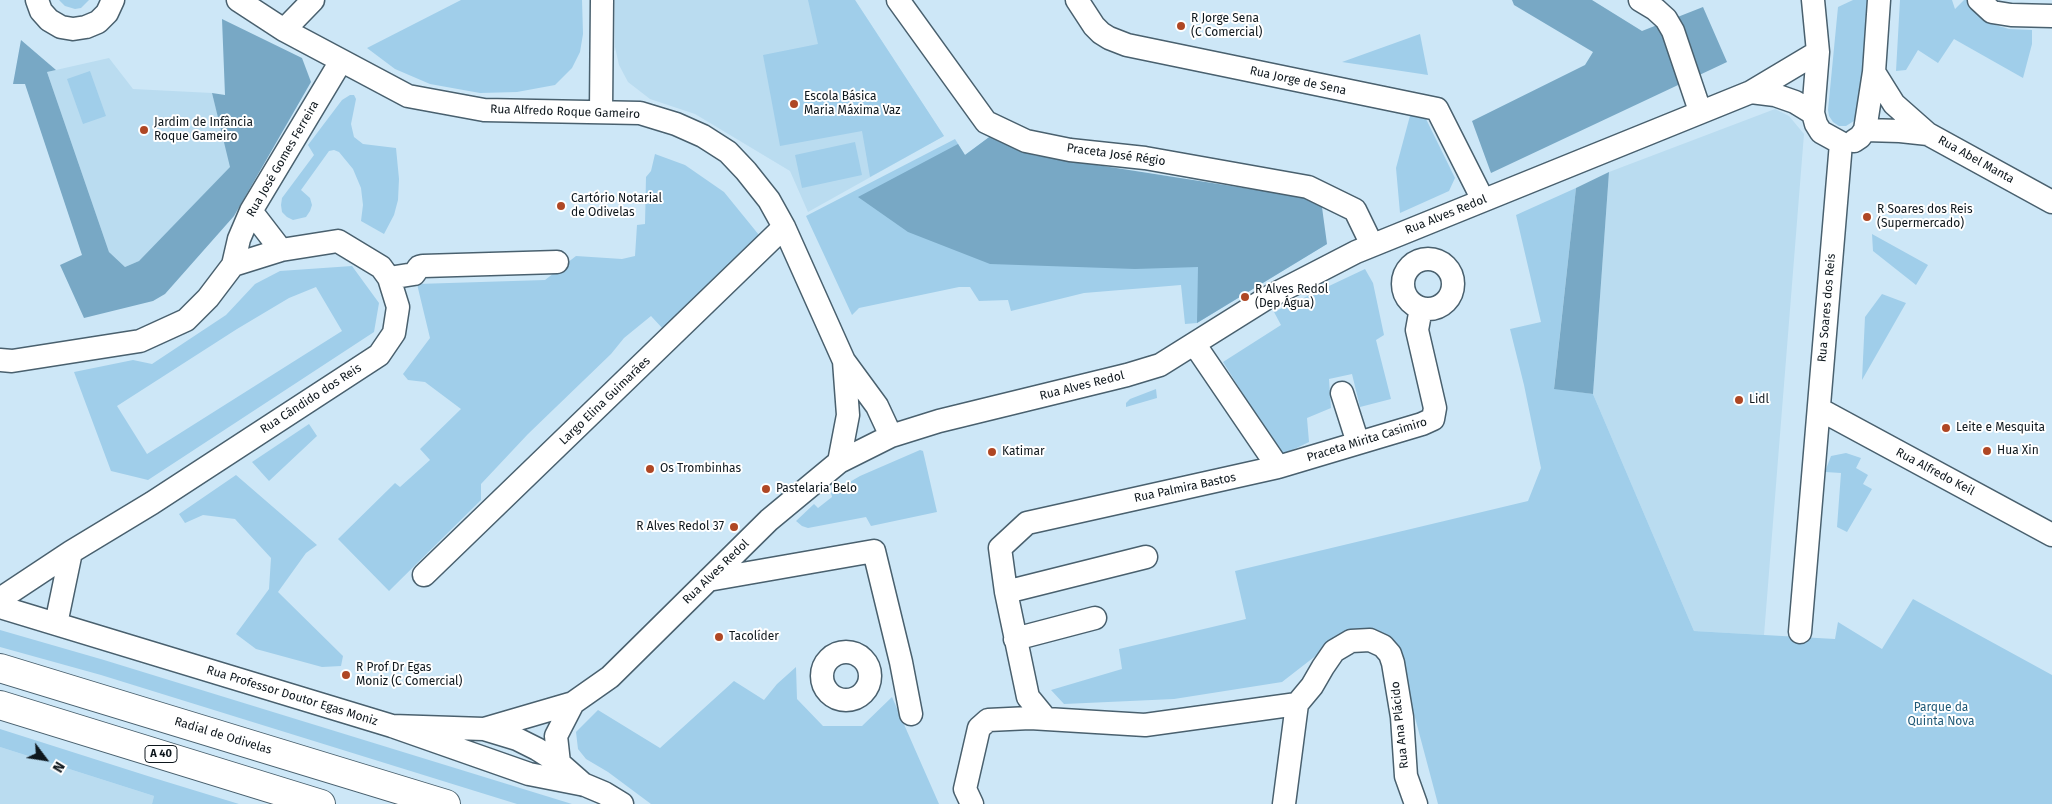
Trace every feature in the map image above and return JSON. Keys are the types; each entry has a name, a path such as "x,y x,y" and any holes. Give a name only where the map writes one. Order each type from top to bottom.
{"highway":[{"name":"Radial de Odivelas","path":"0,668 446,804"},
{"name":"A 40","path":"0,705 321,804"}],"street":[{"path":"37,0 41,10 50,20 61,27 73,29 86,28 98,22 107,13 113,0"},
{"name":"Rua Alfredo Roque Gameiro","path":"238,0 284,30 408,96 484,110 640,113 676,124 703,136 728,152 769,200 784,226 844,361 877,406 891,436"},
{"path":"284,30 312,0"},
{"path":"601,112 602,0"},
{"name":"Praceta José Régio","path":"898,0 986,122 1026,141 1070,150 1145,158 1308,187 1355,210 1372,245"},
{"name":"Rua Jorge de Sena","path":"1077,0 1094,26 1101,33 1117,42 1438,109 1483,200"},
{"path":"1640,0 1655,9 1666,19 1674,31 1700,111"},
{"path":"1813,0 1818,52 1813,113 1816,124 1822,132 1841,143 1852,142 1860,137 1865,130 1874,72 1879,0"},
{"path":"1979,0 1992,12 2012,15 2052,16"},
{"path":"1751,92 1818,52"},
{"name":"Rua José Gomes Ferreira","path":"0,360 12,361 140,340 186,320 208,298 233,265 239,239 251,210 341,61"},
{"path":"1874,72 1894,104 1928,134"},
{"name":"Rua Alves Redol","path":"392,726 484,728 573,703 610,677 769,520 839,462 891,436 939,421 1128,375 1160,365 1195,345 1267,298 1372,245 1751,92 1775,95 1795,102 1813,113"},
{"name":"Rua Abel Manta","path":"1865,130 1928,134 2052,202"},
{"name":"Rua Soares dos Reis","path":"1800,632 1841,143"},
{"path":"251,210 281,250"},
{"name":"Largo Elina Guimarães","path":"424,575 784,226"},
{"name":"Rua Cândido dos Reis","path":"0,599 71,552 152,503 379,355 394,333 398,307 389,278 381,267 338,241 281,250 233,265"},
{"path":"389,278 414,274 419,267 423,266 557,262"},
{"name":"Praceta Mirita Casimiro","path":"1278,467 1422,424 1433,419 1435,408 1417,330 1421,308"},
{"path":"1195,345 1278,467"},
{"name":"Rua Alfredo Roque Gameiro","path":"839,462 848,415 844,361"},
{"path":"1342,393 1358,443"},
{"name":"Rua Alfredo Keil","path":"1819,409 2052,535"},
{"name":"Rua Palmira Bastos","path":"1031,713 1006,592 1000,548 1027,523 1278,467"},
{"path":"708,580 874,551 901,662 911,714"},
{"path":"56,624 71,552"},
{"path":"1006,592 1146,557"},
{"name":"Rua Professor Doutor Egas Moniz","path":"0,607 392,726 529,774 584,785"},
{"path":"1015,639 1095,618"},
{"name":"Rua Ana Plácido","path":"1297,704 1312,686 1334,652 1351,641 1370,640 1383,646 1390,654 1393,664 1402,717 1406,776 1416,804"},
{"path":"868,668 901,662"},
{"path":"559,763 556,736 573,703"},
{"path":"972,804 965,790 979,728 988,720 1031,713 1145,725 1297,704 1284,804"},
{"path":"454,749 517,739 536,725 549,711"},
{"path":"484,728 517,739 559,763 584,785 604,793 622,804"},
{"path":"517,739 518,756 529,774"}],"shaded area":[{"name":"Escola Básica Maria Máxima Vaz","path":"615,0 855,0 944,136 808,212 790,171 695,114 650,99 628,82 619,65 615,47"},
{"path":"1512,0 1592,0 1642,31 1703,7 1727,62 1491,173 1472,121 1585,65 1593,52 1514,5"},
{"path":"222,19 302,58 311,82 234,216 165,294 153,301 84,318 60,265 82,255 25,84 13,84 21,40 56,70 47,72 109,252 125,267 139,261 230,167 212,93 225,95"},
{"name":"Jardim de Infância Roque Gameiro","path":"109,58 133,89 212,93 231,167 139,261 125,267 109,252 47,72"},
{"path":"1775,109 1789,116 1804,134 1764,635 1694,631 1593,394 1609,172"},
{"path":"992,135 1033,155 1321,200 1327,244 1197,323 1198,267 1135,269 990,264 908,232 858,197 958,144 965,155"},
{"path":"1609,172 1593,394 1554,389 1576,188"},
{"path":"0,747 154,796 152,804 0,804"}],"green space":[{"path":"59,0 89,0 81,8 75,9 65,6"},
{"path":"461,0 582,0 583,34 580,52 572,68 555,85 517,92 480,93 430,84 395,69 367,48"},
{"path":"808,0 855,0 944,136 870,177 862,131 780,146 763,55 818,44"},
{"path":"1853,0 1868,0 1869,9 1859,112 1857,119 1846,126 1839,126 1833,122 1828,110 1838,7"},
{"path":"1900,0 1952,0 1955,9 1964,0 1969,0 1979,16 1992,24 2009,29 2032,30 2032,44 2023,78 1954,39 1938,63 1918,50 1906,70 1896,71"},
{"path":"1420,34 1428,75 1342,62"},
{"path":"90,71 106,116 83,124 67,79"},
{"path":"350,95 354,95 356,99 351,124 354,137 363,144 396,148 399,179 398,200 394,215 384,234 361,221 363,205 361,188 353,169 339,152 334,150 329,151 301,190 310,198 312,205 306,217 293,220 282,212 282,198 314,155 308,145 342,100"},
{"path":"1411,112 1426,119 1455,178 1449,191 1400,213 1396,168"},
{"path":"992,135 1033,155 1327,244 1197,323 1185,324 1181,285 1084,293 1011,311 1008,300 979,301 970,287 959,287 859,308 852,315 806,216 955,139 965,155"},
{"path":"855,142 862,175 802,188 795,155"},
{"path":"655,154 685,165 724,192 759,235 664,330 651,316 624,338 611,354 528,434 481,484 481,500 389,591 338,539 395,483 400,487 430,460 420,449 461,409 425,382 408,380 403,374 430,338 417,284 545,280 576,256 622,259 635,256 637,225 645,224 646,177 651,171"},
{"name":"Parque da Quinta Nova","path":"1576,188 1554,388 1593,394 1694,631 1835,639 1838,622 1882,649 1913,599 2052,675 2052,804 1438,804 1397,650 1340,637 1282,682 1174,699 1064,704 1051,690 1122,669 1119,649 1246,619 1235,571 1528,501 1541,468 1510,329 1541,322 1516,215"},
{"path":"1872,234 1928,265 1916,285 1873,251"},
{"path":"352,266 379,303 374,332 148,480 111,471 74,372 133,360 152,364 226,315 255,284 280,271","holes":["316,287 342,331 147,454 117,406 237,329 289,298"]},
{"path":"1365,269 1373,283 1384,335 1376,340 1391,399 1360,407 1352,374 1329,379 1331,408 1307,418 1309,442 1284,454 1273,442 1223,362 1281,325 1274,312"},
{"path":"1882,294 1906,303 1862,380 1865,317"},
{"path":"1156,389 1157,398 1126,407 1126,403 1130,399"},
{"path":"309,424 317,436 269,481 252,462"},
{"path":"920,450 923,451 937,512 871,526 866,517 808,528 796,521 814,504 818,508 832,497 831,493 860,476"},
{"path":"1846,453 1861,458 1856,468 1868,475 1863,484 1872,489 1847,532 1837,527 1841,473 1825,472 1831,456"},
{"path":"236,475 317,545 306,553 278,592 343,656 341,666 322,667 256,649 236,634 269,589 271,558 235,519 203,515 185,523 179,514"},
{"path":"0,630 104,660 572,804 517,804 101,675 0,647"},
{"path":"796,667 797,699 823,726 862,726 892,697 939,804 651,804 608,772 586,759 578,749 576,732 598,710 660,748 734,681 764,700 777,684"},
{"path":"0,729 239,804 152,804 154,796 0,747"}],"place":[{"name":"R Jorge Sena (C Comercial)","path":"1181,26"},
{"name":"Escola Básica Maria Máxima Vaz","path":"794,104"},
{"name":"Jardim de Infância Roque Gameiro","path":"144,130"},
{"name":"Cartório Notarial de Odivelas","path":"561,206"},
{"name":"R Soares dos Reis (Supermercado)","path":"1867,217"},
{"name":"R Alves Redol (Dep Água)","path":"1245,297"},
{"name":"Lidl","path":"1739,400"},
{"name":"Leite e Mesquita","path":"1946,428"},
{"name":"Hua Xin","path":"1987,451"},
{"name":"Katimar","path":"992,452"},
{"name":"Os Trombinhas","path":"650,469"},
{"name":"Pastelaria Belo","path":"766,489"},
{"name":"R Alves Redol 37","path":"734,527"},
{"name":"Tacolíder","path":"719,637"},
{"name":"R Prof Dr Egas Moniz (C Comercial)","path":"346,675"}]}
